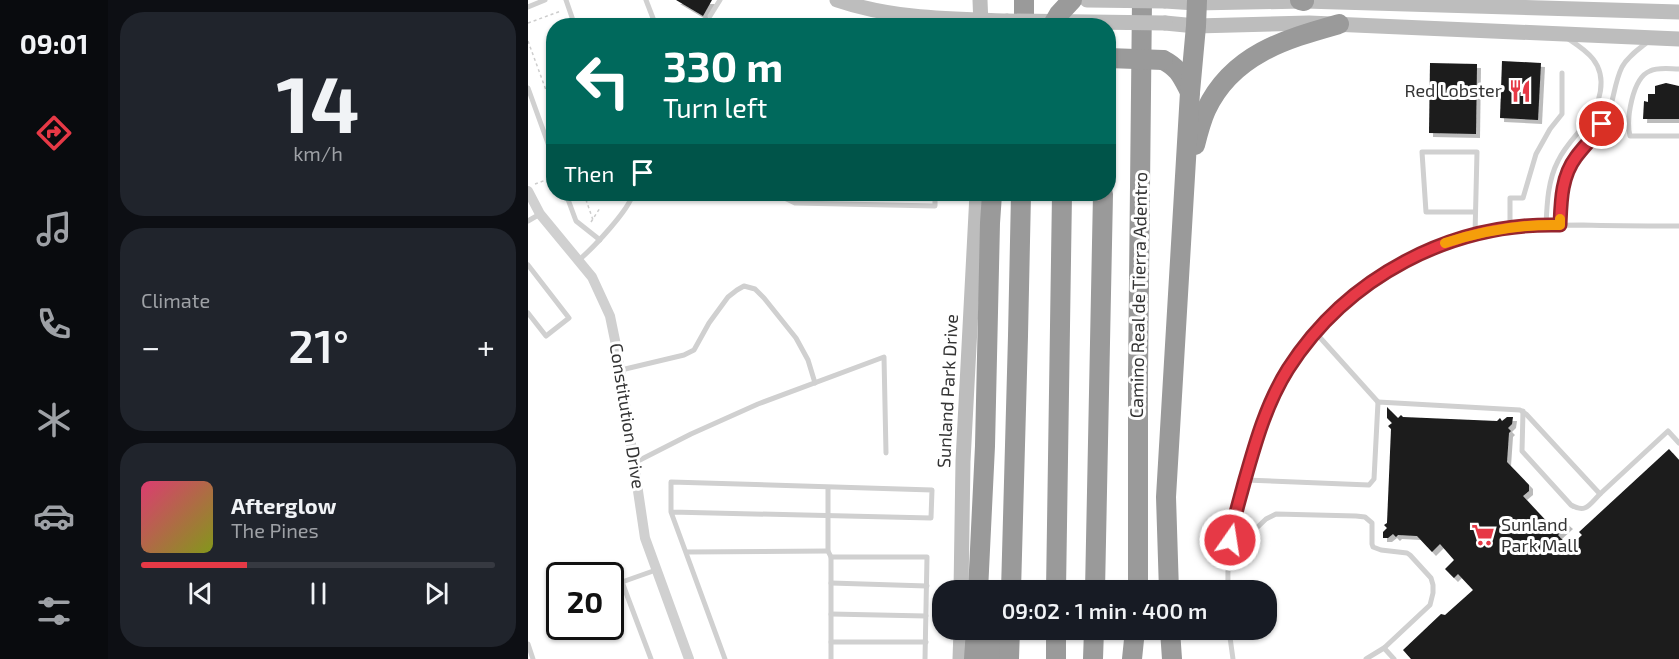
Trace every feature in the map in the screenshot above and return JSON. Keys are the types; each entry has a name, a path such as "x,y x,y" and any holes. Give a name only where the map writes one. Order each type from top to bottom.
{"highway":[{"path":"1017,18 1024,0"},
{"path":"1065,0 1065,18"},
{"path":"1057,18 1072,0"},
{"path":"1106,0 1106,18"},
{"name":"Camino Real de Tierra Adentro","path":"1138,580 1142,0"},
{"path":"1169,580 1166,497 1197,1"},
{"path":"1184,186 1202,121 1211,101 1226,80 1248,61 1272,46 1339,24"},
{"path":"1116,58 1163,60 1173,65 1181,74 1190,92"},
{"path":"979,580 986,446 992,201"},
{"path":"1011,580 1021,201"},
{"path":"1056,580 1062,201"},
{"path":"1095,580 1103,201"},
{"path":"1018,336 1024,506 1023,580"},
{"path":"986,446 991,580"},
{"path":"974,659 975,640"},
{"path":"991,640 991,659"},
{"path":"1009,659 1010,640"},
{"path":"1022,659 1023,640"},
{"path":"1056,640 1056,659"},
{"path":"1093,659 1094,640"},
{"path":"1132,659 1134,640"},
{"path":"1142,640 1143,659"},
{"path":"1171,640 1172,659"}],"main road":[{"path":"837,0 874,11 925,18"},
{"path":"980,0 981,18"},
{"path":"1088,0 1302,1 1679,12"},
{"path":"874,11 888,18"},
{"path":"1116,23 1165,23 1196,26 1309,23 1679,39"},
{"name":"Sunland Park Drive","path":"962,580 963,461 977,201"},
{"path":"960,659 961,640"}],"street":[{"name":"Constitution Drive","path":"528,188 540,214 592,277 610,316 621,370 645,538 689,659"}],"lane":[{"path":"528,7 545,0"},
{"path":"566,0 572,18"},
{"path":"646,0 653,18"},
{"path":"710,16 720,0"},
{"path":"1546,225 1549,189 1556,164 1566,147 1590,118 1601,91 1600,75 1595,62 1586,51 1564,35"},
{"path":"1560,225 1562,196 1569,168 1606,118 1625,62 1653,38"},
{"path":"1679,69 1651,70 1638,81 1634,91 1628,128 1630,136 1679,136"},
{"path":"1510,228 1510,198 1523,198 1536,154 1550,129 1562,114 1562,73"},
{"path":"528,88 546,138"},
{"path":"1475,212 1428,214 1426,212 1422,152 1476,152 1475,234"},
{"path":"569,201 576,220 600,240"},
{"path":"579,260 600,240 630,201"},
{"path":"791,201 795,203 935,206 935,201"},
{"path":"528,221 540,214"},
{"path":"1228,580 1230,540 1245,480 1273,397 1288,369 1315,332 1345,302 1387,271 1430,249 1475,234 1546,225 1679,226"},
{"path":"528,265 569,318 546,336 528,314"},
{"path":"621,370 684,355 694,350 709,323 728,297 744,286 754,289 764,298 796,338 808,360 815,383"},
{"path":"1245,480 1369,485 1374,479 1378,402 1315,332"},
{"path":"634,463 758,404 884,357 886,453"},
{"path":"1378,402 1523,411 1600,494"},
{"path":"1523,411 1522,451 1571,505 1579,509 1585,508 1668,431 1679,443"},
{"path":"671,513 932,518 932,490 671,482 671,513 725,659"},
{"path":"828,488 831,659"},
{"path":"1230,540 1243,541 1266,519 1276,514 1356,516 1369,519 1372,527 1373,547 1407,553 1428,573 1433,585 1433,593 1430,605 1384,648 1366,659"},
{"path":"687,552 927,557 925,659"},
{"path":"651,659 622,582 656,570"},
{"path":"831,583 927,586"},
{"path":"831,614 926,616"},
{"path":"1230,640 1233,659"},
{"path":"831,642 926,642"},
{"path":"528,644 533,659"},
{"path":"1384,648 1394,659"}],"path":[{"path":"528,23 569,9"},
{"path":"528,41 546,90"},
{"path":"528,188 546,180"},
{"path":"586,201 593,220"},
{"path":"586,230 600,208"}],"building":[{"path":"676,0 712,0 703,16"},
{"name":"Red Lobster","path":"1502,61 1541,63 1538,120 1500,118"},
{"path":"1430,63 1477,64 1476,134 1429,133"},
{"path":"1666,83 1679,86 1679,119 1643,119 1644,101 1648,102 1648,94 1655,94 1655,86"},
{"name":"Sunland Park Mall","path":"1387,407 1398,418 1401,415 1403,417 1497,421 1500,418 1502,421 1507,417 1513,417 1512,424 1508,428 1511,431 1507,462 1529,485 1529,491 1523,496 1550,525 1562,519 1569,525 1558,535 1569,547 1582,535 1579,532 1669,449 1679,460 1679,659 1411,659 1403,650 1441,614 1445,615 1473,590 1458,574 1454,578 1445,569 1454,560 1440,544 1432,552 1417,536 1398,535 1396,537 1393,534 1388,538 1383,538 1383,532 1387,528 1384,525 1387,523 1391,429 1388,426 1392,423 1387,418"}],"slow traffic":[{"path":"1445,243 1493,230 1560,225 1560,219"}],"place":[{"name":"Red Lobster","path":"1520,91"},
{"name":"Sunland Park Mall","path":"1483,535"}],"route":[{"path":"1230,540 1264,418 1288,369 1315,332 1333,312 1378,277 1430,249 1493,230 1560,225 1562,196 1569,168 1602,124"}]}
